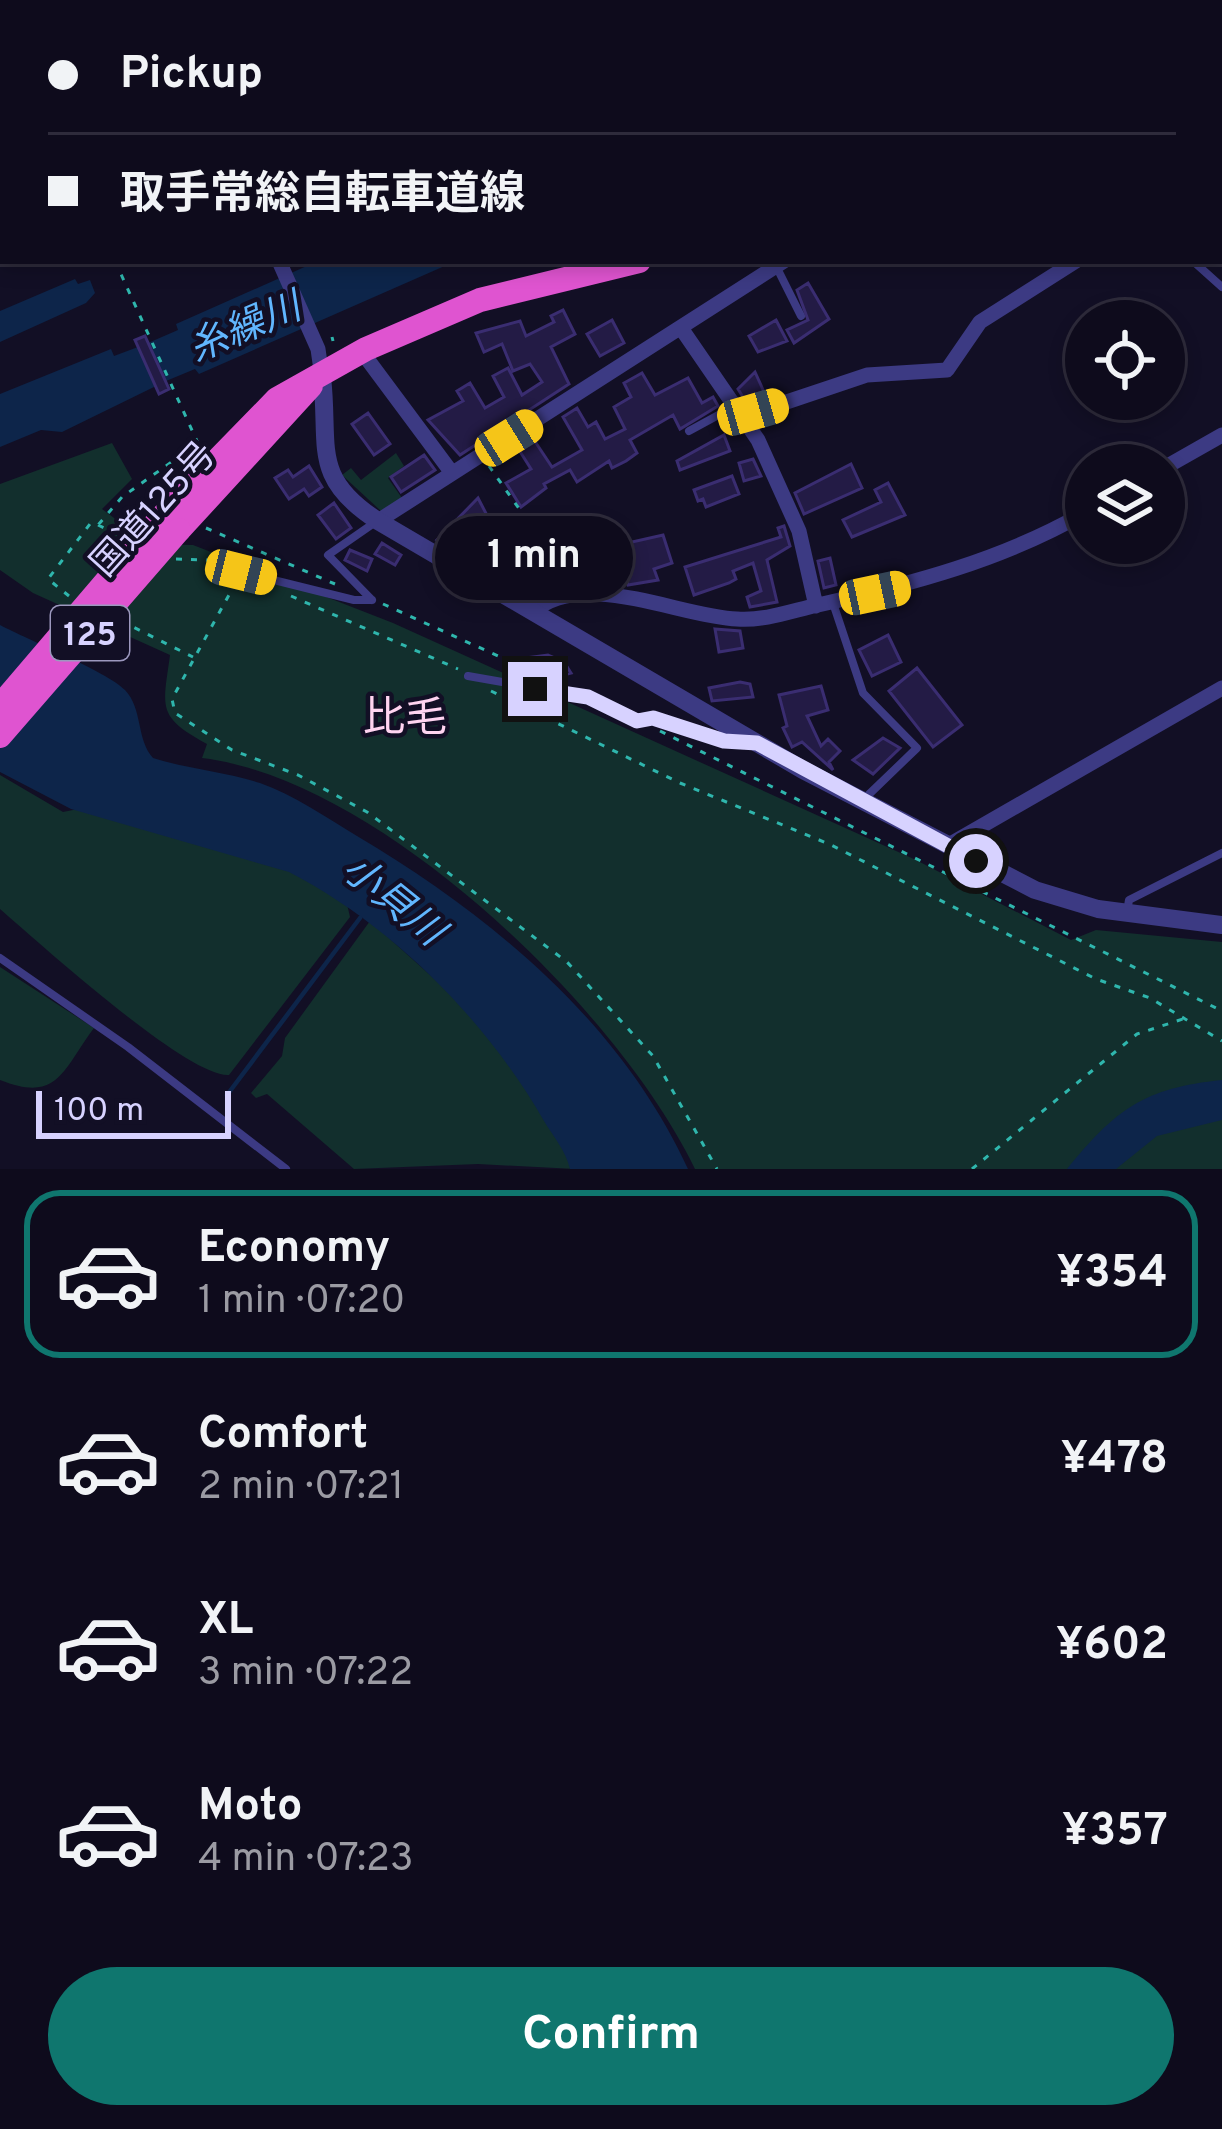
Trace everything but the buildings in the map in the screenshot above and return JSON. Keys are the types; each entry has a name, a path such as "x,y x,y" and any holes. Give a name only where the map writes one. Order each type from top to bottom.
{"highway":[{"name":"国道125号","path":"0,706 318,380 421,321 479,301 627,264"},
{"name":"国道125号","path":"0,736 178,526"}],"street":[{"path":"281,264 327,341 318,380 331,479 378,521 861,802 1035,890 1127,913 1222,925"},
{"path":"378,521 780,264"},
{"path":"741,410 867,375 947,370 980,322 1071,264"},
{"path":"681,328 711,378 741,410 799,532 824,604"},
{"path":"362,352 452,472"},
{"path":"1185,456 1222,435"},
{"path":"533,612 544,603 584,595 671,603 738,620 918,584 1065,521"},
{"path":"947,846 1222,688"}],"lane":[{"path":"780,264 801,316"},
{"path":"1196,264 1222,287"},
{"path":"689,430 741,410"},
{"path":"372,599 328,555 378,521"},
{"path":"587,521 612,598"},
{"path":"241,572 355,600 372,599"},
{"path":"824,604 863,693 917,748 861,802"},
{"path":"468,676 588,697 637,721 653,718 724,741 757,743"},
{"path":"1127,913 1130,899 1222,853"},
{"path":"0,958 128,1047 286,1169"}],"path":[{"path":"98,525 122,496 199,447 116,264"},
{"path":"482,454 524,520 584,595"},
{"path":"178,526 372,599 588,697"},
{"path":"310,575 316,561"},
{"path":"241,572 172,699 175,713 232,751 298,775 367,812 567,962 653,1056 717,1169"},
{"path":"279,592 424,650 680,783 793,827 1222,1041"},
{"path":"637,721 1222,1010"},
{"path":"972,1169 1137,1034 1185,1019"}],"green space":[{"path":"112,443 132,479 102,509 149,544 193,545 393,623 916,860 1071,940 1096,930 1222,942 1222,1169 695,1169 659,1107 611,1041 553,975 487,912 417,856 344,809 271,775 202,758 207,744 179,726 167,709 170,655 33,593 0,570 0,484"},
{"path":"396,453 404,466 388,478 402,498 381,511 342,475 351,468 361,480"},
{"path":"0,775 63,812 83,808 293,870 347,904 350,917 229,1075 209,1070 148,1032 0,909"},
{"path":"370,921 449,992 521,1073 575,1169 478,1164 354,1169 267,1094 256,1098 251,1093 282,1056 285,1038"},
{"path":"0,967 94,1028 57,1079 47,1085 35,1088 0,1080"}],"water":[{"name":"糸繰川","path":"311,264 449,264 199,374 195,369 166,381 148,343 178,330 176,324"},
{"path":"75,279 78,284 90,280 95,293 86,303 0,342 0,311"},
{"path":"138,347 156,386 62,432 41,430 0,447 0,394 111,349 114,356"},
{"name":"小貝川","path":"0,625 125,690 153,758 247,779 285,794 408,868 504,938 590,1021 627,1067 688,1169 570,1169 559,1144 494,1047 434,979 365,919 289,872 71,809 0,772"},
{"path":"1222,1080 1222,1120 1157,1136 1116,1169 1067,1169 1101,1131 1134,1105 1172,1089"}],"waterway":[{"name":"小貝川","path":"227,1095 360,918"}],"district":[{"name":"比毛","path":"405,716"}],"route":[{"path":"535,689 588,697 637,721 653,718 724,741 757,743 976,861"}]}
